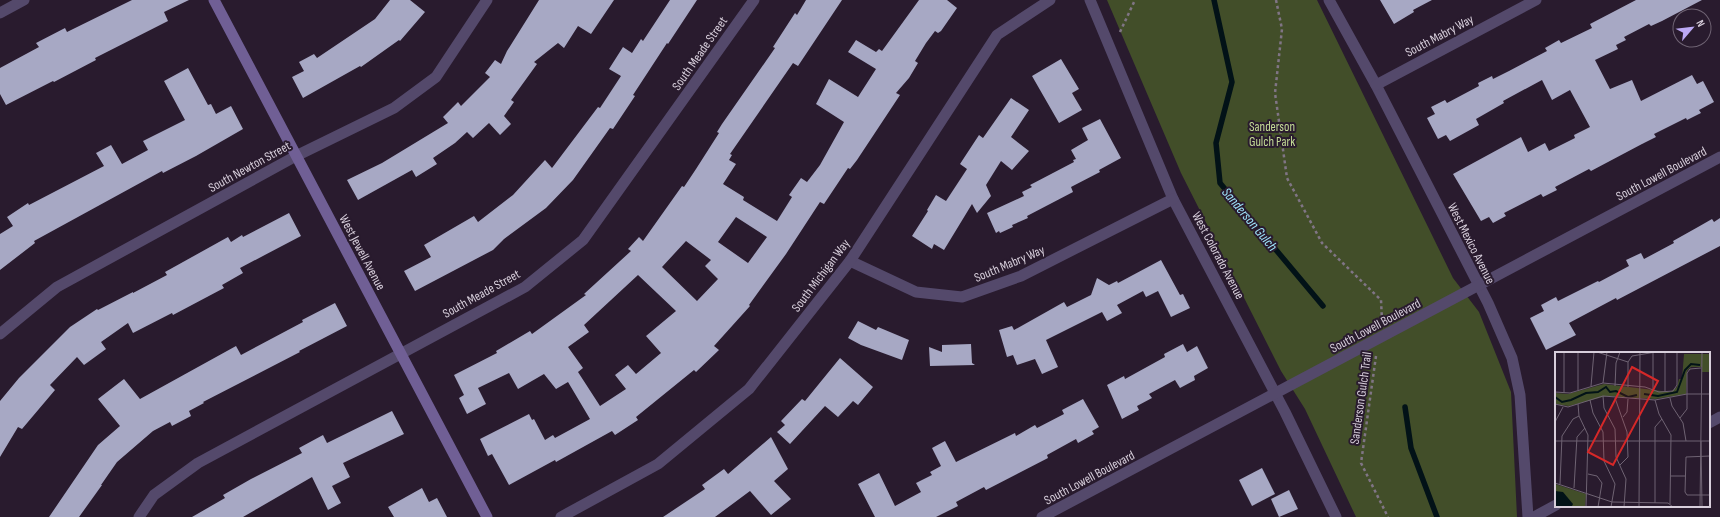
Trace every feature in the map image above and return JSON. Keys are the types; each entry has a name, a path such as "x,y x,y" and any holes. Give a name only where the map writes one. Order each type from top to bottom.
{"main road":[{"name":"West Jewell Avenue","path":"214,0 402,353 487,517"}],"street":[{"path":"0,13 24,0"},
{"name":"South Newton Street","path":"0,334 56,287 296,156 394,108 436,77 487,0"},
{"name":"South Meade Street","path":"139,517 154,495 198,462 524,287 583,240 754,0"},
{"name":"South Michigan Way","path":"561,517 658,464 749,388 850,261 997,35 1050,0"},
{"name":"West Colorado Avenue","path":"1090,0 1173,199 1275,394 1336,517"},
{"name":"West Mexico Avenue","path":"1329,0 1376,84 1488,303 1514,365 1520,395 1528,517"},
{"name":"South Mabry Way","path":"1376,84 1536,0"},
{"name":"South Lowell Boulevard","path":"1042,517 1720,157"},
{"name":"South Mabry Way","path":"850,261 916,292 962,297 1021,276 1173,199"},
{"path":"1710,422 1720,417"},
{"path":"1534,517 1555,506"}],"path":[{"path":"1111,50 1135,0"},
{"name":"Sanderson Gulch Trail","path":"1276,0 1282,29 1276,93 1288,178 1322,243 1381,300 1383,311 1361,463 1388,517"}],"green space":[{"name":"Sanderson Gulch Park","path":"1107,0 1317,0 1453,278 1479,312 1511,392 1517,517 1356,517 1305,409 1281,371 1181,173"}],"building":[{"path":"132,0 189,0 164,12 168,21 95,58 96,60 54,82 53,81 6,105 0,94 0,68 39,47 36,43 65,28 67,32"},
{"path":"390,0 410,0 425,12 400,41 399,40 361,67 360,66 303,98 292,77 304,71 299,62 314,54 317,58 375,19"},
{"path":"539,0 614,0 591,34 578,26 564,48 558,43 534,62 537,64 511,100 514,102 504,116 511,124 500,135 489,123 473,138 467,132 455,143 433,158 437,164 416,177 412,170 358,200 347,180 382,163 448,123 443,117 458,102 461,106 490,77 485,73 495,60 501,64 507,51"},
{"path":"670,0 697,0 633,95 635,96 613,129 610,128 573,180 546,208 504,239 493,250 415,291 404,271 431,257 424,245 474,216 478,222 513,195 545,160 552,168 598,107 600,108 621,76 609,69 623,47 632,53 641,39 643,41"},
{"path":"806,0 842,0 798,66 793,63 730,154 732,155 729,160 736,164 723,184 744,197 743,200 777,221 792,197 789,195 801,178 807,182 820,165 844,122 816,104 829,79 858,97 876,69 848,52 856,40 876,52 879,49 882,51 919,0 947,0 957,8 941,31 938,33 935,31 926,43 915,61 918,63 909,78 896,93 900,95 857,160 850,169 848,168 824,204 820,202 786,254 749,305 750,306 714,346 719,350 696,372 694,370 636,417 638,420 615,435 612,431 556,462 555,460 509,485 492,454 488,456 480,439 529,414 532,420 534,419 545,440 553,435 555,438 590,419 568,382 556,389 544,374 518,389 509,373 478,388 486,404 467,414 459,398 464,395 454,375 497,353 496,351 530,331 532,334 586,295 584,294 631,251 628,249 639,237 643,241 682,186 684,187 719,133 717,132 722,124 775,48 773,47 795,13 797,15","holes":["736,217 767,237 748,263 718,242","686,241 711,260 705,266 718,279 697,301 662,267","638,275 676,311 646,336 661,353 636,374 628,365 615,375 626,389 600,406 578,372 583,368 568,347 589,332 584,325"]},
{"path":"1380,0 1432,0 1413,10 1414,12 1394,24"},
{"path":"1636,0 1702,0 1687,8 1672,8 1672,16 1651,26 1649,24 1624,37 1626,40 1616,45 1618,49 1595,60 1610,89 1632,80 1641,101 1692,75 1697,84 1703,81 1714,102 1699,110 1701,113 1687,120 1686,118 1654,134 1656,137 1591,171 1589,169 1555,187 1557,190 1543,197 1541,194 1504,213 1506,216 1493,223 1489,217 1481,221 1453,174 1521,137 1528,152 1545,143 1549,151 1575,138 1574,135 1590,127 1570,90 1552,100 1542,80 1503,101 1504,103 1476,119 1479,125 1450,141 1446,135 1438,139 1427,118 1435,114 1431,107 1445,100 1447,103 1479,86 1478,83 1492,76 1493,79 1509,71 1547,51 1545,48 1559,40 1561,43 1592,28 1590,24"},
{"path":"1061,59 1079,89 1072,93 1082,110 1059,123 1032,76"},
{"path":"188,68 208,105 211,104 216,114 231,106 243,129 196,156 163,173 162,171 34,241 35,243 0,270 0,234 13,226 7,217 28,203 29,205 104,166 96,153 111,145 122,164 148,150 143,141 185,120 164,81"},
{"path":"1011,98 1029,110 1011,137 1029,151 1012,170 1001,161 986,185 991,196 977,213 972,204 944,250 934,244 932,249 912,236 936,195 946,201 967,169 960,164 979,135 983,138"},
{"path":"1100,119 1121,158 1099,170 1100,172 1071,187 1073,192 1027,216 1028,218 1012,225 1013,227 1000,233 999,231 996,233 987,213 1024,196 1022,192 1032,187 1030,185 1074,162 1073,160 1076,159 1071,150 1088,140 1082,128"},
{"path":"289,213 301,236 240,268 243,273 222,285 224,288 173,315 172,313 133,333 128,323 101,342 106,349 84,365 77,357 50,385 55,390 22,429 18,427 0,457 0,401 19,378 70,327 97,309 98,310 133,293 167,275 165,272 228,237 231,242 242,235 243,237"},
{"path":"1720,218 1720,246 1617,300 1616,298 1569,323 1576,335 1546,350 1530,318 1544,311 1541,305 1556,297 1558,301 1598,281 1599,282 1629,266 1626,260 1641,253 1644,259 1674,243 1673,241 1712,219 1714,222"},
{"path":"1161,260 1180,295 1183,294 1190,308 1171,317 1158,291 1146,297 1143,291 1117,305 1122,313 1107,321 1102,312 1046,340 1058,367 1042,374 1035,359 1017,365 1013,355 1007,357 999,330 1012,326 1014,330 1064,302 1067,307 1091,295 1097,278 1109,285 1117,281 1118,283"},
{"path":"335,303 347,326 203,402 204,403 189,411 191,416 172,426 170,422 153,431 117,462 79,517 49,517 98,445 120,426 98,399 124,379 140,399 236,346 241,355"},
{"path":"858,321 876,330 878,327 909,340 902,360 861,345 848,338"},
{"path":"971,344 972,363 975,365 930,366 929,347 942,352 942,345"},
{"path":"1183,344 1187,352 1197,346 1208,368 1194,376 1195,380 1180,388 1175,380 1149,394 1152,398 1137,406 1139,410 1122,419 1107,385 1124,376 1125,379 1165,357 1164,354"},
{"path":"840,358 873,387 858,405 853,401 838,417 825,406 790,444 777,432 785,425 781,421 802,399 805,401"},
{"path":"1083,399 1099,427 1092,431 1094,434 1078,443 1076,439 1047,455 1048,458 986,490 984,487 956,502 958,506 936,517 875,517 858,484 879,473 895,506 921,492 916,483 932,475 930,472 941,466 932,448 945,441 956,462 1015,433 1016,436 1035,425 1037,428 1064,414 1062,410"},
{"path":"392,411 404,434 343,463 350,477 332,486 341,503 328,510 312,477 243,517 192,517 225,498 223,495 302,453 299,448 323,435 327,443"},
{"path":"771,437 788,469 774,481 791,499 771,515 750,491 715,517 663,517 705,489 702,485 724,469 728,474"},
{"path":"1262,468 1275,494 1252,506 1239,480"},
{"path":"422,488 429,502 437,498 447,517 394,517 388,507"},
{"path":"1289,490 1298,509 1279,517 1271,499"}],"waterway":[{"name":"Sanderson Gulch","path":"1214,0 1232,82 1216,143 1220,183 1323,306"},
{"name":"Sanderson Gulch","path":"1405,407 1411,448 1437,517"}]}
